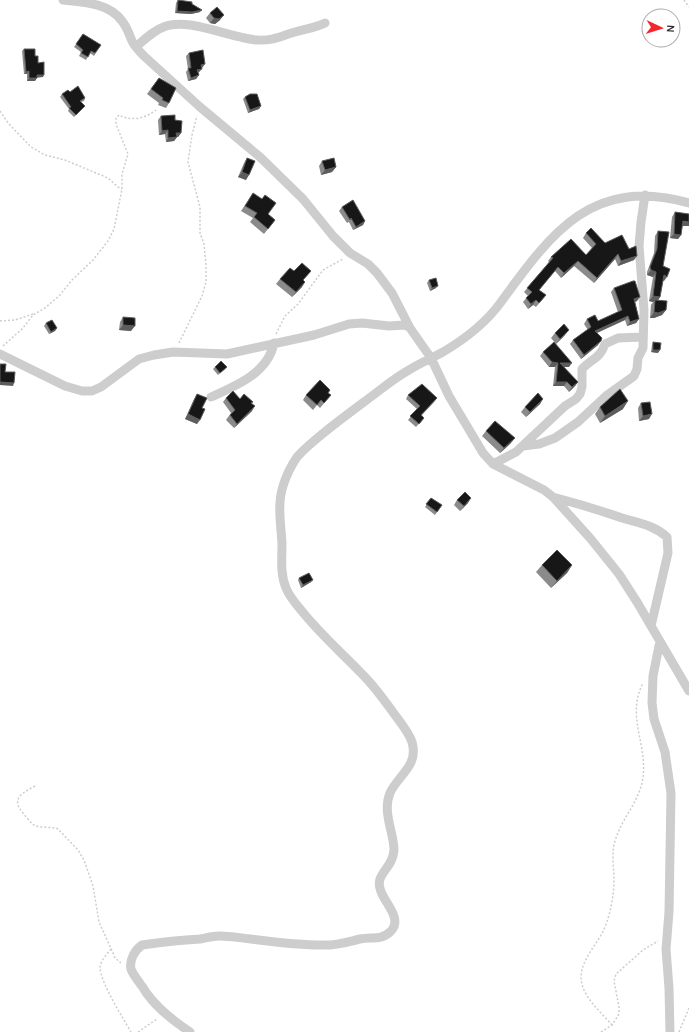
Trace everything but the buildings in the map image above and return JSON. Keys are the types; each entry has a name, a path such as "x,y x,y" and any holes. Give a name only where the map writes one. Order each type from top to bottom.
{"street":[{"path":"62,0 95,4 111,10 116,14 123,22 136,47 154,66 200,107 249,147 288,183 333,236 350,253 368,264 377,273 392,293 410,328 431,358 463,421 483,453 493,464 536,485 553,497 590,538 620,574 689,691"},
{"path":"136,47 156,31 175,24 201,27 256,40 267,40 325,23"},
{"path":"190,1032 165,1013 148,996 131,969 133,954 142,945 220,936 324,946 365,938 378,938 389,934 396,923 394,915 384,898 380,886 380,880 392,860 394,852 389,825 388,798 392,789 411,765 413,752 412,741 378,692 308,618 286,588 282,572 282,543 279,507 286,477 299,455 347,414 406,371 453,345 473,331 496,309 528,265 552,237 573,218 594,206 633,196 665,197 689,203"},
{"path":"522,446 539,444 555,438 578,422 603,399 634,376 638,370 638,358 643,348 644,310 639,246 640,222 645,196"},
{"path":"0,354 65,386 82,391 92,391 101,387 139,359 154,355 173,352 228,354 326,332 349,324 362,323 389,326 405,325 410,328"},
{"path":"493,464 511,455 565,406 576,399 580,394 582,386 582,369 585,365 600,355 605,344 618,338 643,337"},
{"path":"211,397 244,381 259,369 269,359 274,343"},
{"path":"553,497 648,526 661,532 667,537 668,553 651,626"},
{"path":"660,641 653,676 652,703 656,725 665,752 671,793 669,912 666,936 670,1032"}],"path":[{"path":"684,0 689,6"},
{"path":"173,352 200,302 206,282 204,244 200,233 200,207 188,162 192,135 200,107"},
{"path":"0,321 15,320 45,308 59,296 72,280 93,260 108,241 114,229 122,189 122,174 128,154 116,124 116,118 119,115 123,118 141,118 148,116 156,110"},
{"path":"0,111 8,123 30,147 45,155 66,160 108,178 122,189"},
{"path":"274,343 277,331 285,316 298,304 323,270 340,261 350,253"},
{"path":"0,351 14,338 35,313"},
{"path":"612,1025 588,998 582,984 582,972 588,956 604,932 607,923 613,890 613,853 615,842 622,823 637,798 642,781 644,761 636,709 639,692 644,682"},
{"path":"35,786 20,796 18,799 18,806 35,825 58,829 81,854 88,869 93,886 99,922 115,958 131,969"},
{"path":"602,1032 612,1025 618,1017 619,1011 614,982 616,974 643,950 666,936"},
{"path":"111,949 102,960 100,966 101,972 109,992 131,1032"},
{"path":"680,1032 689,1008"},
{"path":"138,1032 165,1013"}]}
